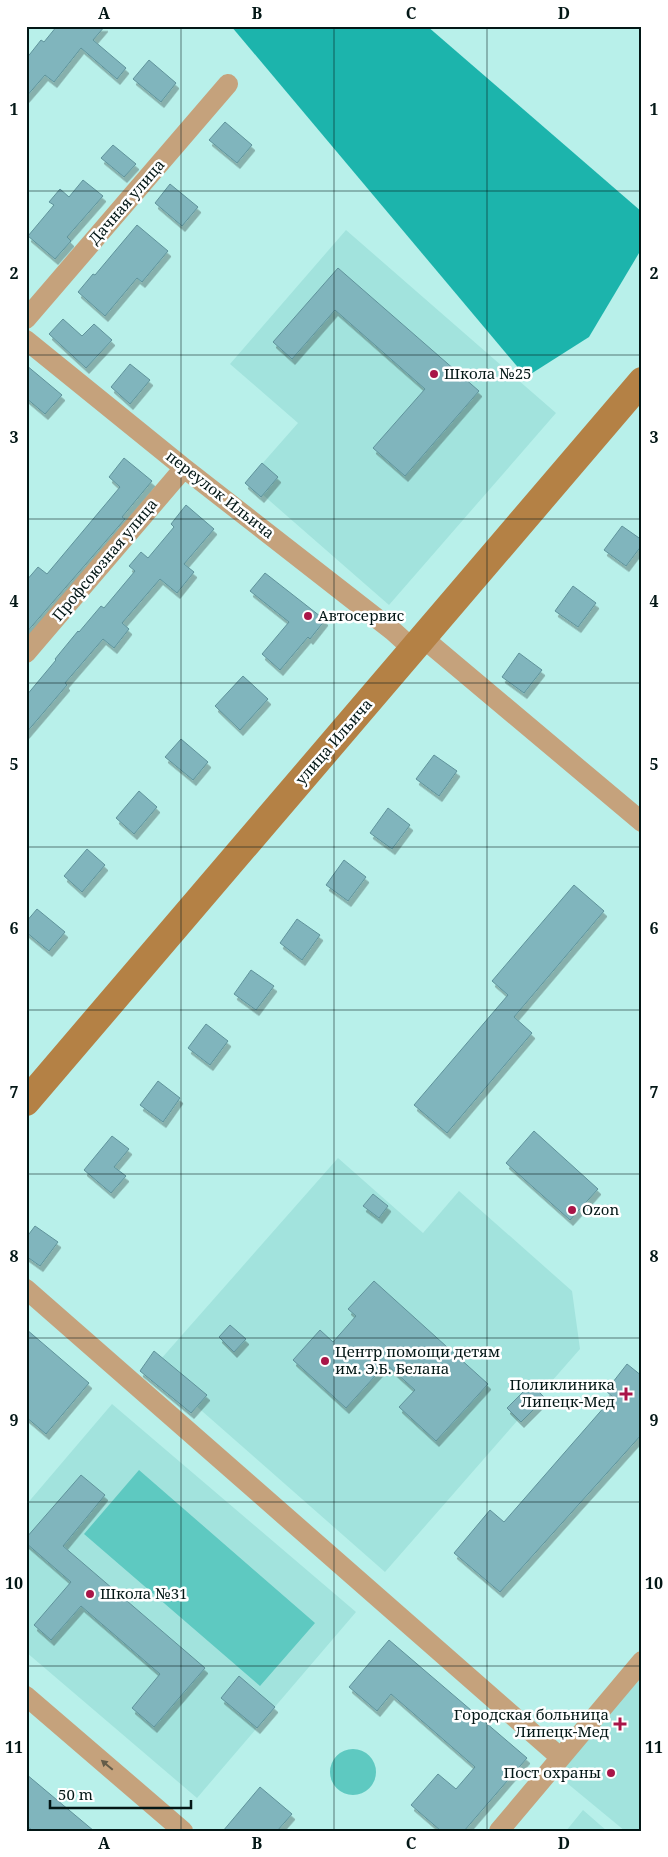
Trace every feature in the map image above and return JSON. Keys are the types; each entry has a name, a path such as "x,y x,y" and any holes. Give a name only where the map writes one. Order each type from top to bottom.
{"street":[{"name":"Дачная улица","path":"26,320 228,84"},
{"name":"переулок Ильича","path":"27,344 393,632 418,644 642,822"},
{"name":"улица Ильича","path":"26,1102 642,381"},
{"name":"Профсоюзная улица","path":"26,653 184,468"},
{"path":"26,1289 560,1758"},
{"path":"499,1831 642,1661"},
{"path":"26,1696 184,1831"}],"shaded area":[{"path":"231,26 427,26 642,212 642,248 589,337 526,377"},
{"path":"346,230 556,413 389,605 247,481 298,423 230,364"},
{"path":"338,1158 423,1233 459,1191 572,1291 580,1349 385,1572 153,1368"},
{"path":"112,1404 356,1612 197,1798 26,1652 26,1505"},
{"path":"139,1470 315,1623 260,1686 84,1534"},
{"name":"Городская больница Липецк-Мед","path":"642,1675 642,1831 625,1831 556,1774"},
{"path":"348,1749 358,1749 372,1759 376,1772 372,1785 366,1791 358,1795 348,1795 334,1785 330,1777 330,1767 340,1753"},
{"path":"583,1810 607,1831 566,1831"}],"building":[{"path":"57,26 105,26 93,40 126,68 117,79 81,48 54,82 45,75 26,97 26,59 41,40 44,42"},
{"path":"149,60 176,83 161,102 133,79"},
{"path":"225,122 252,145 237,163 209,140"},
{"path":"113,145 136,164 124,177 101,158"},
{"path":"83,180 103,196 67,237 71,241 55,259 28,236 54,205 49,202 60,189 69,197"},
{"path":"170,184 198,207 182,226 155,203"},
{"path":"137,225 168,251 142,282 137,278 105,316 78,292 93,274 95,275"},
{"name":"Школа №25","path":"338,268 479,391 405,476 373,448 425,389 335,310 292,359 273,342"},
{"path":"63,319 82,336 94,324 112,340 86,368 49,334"},
{"path":"130,364 150,380 130,404 111,387"},
{"path":"26,365 62,395 45,414 26,398"},
{"path":"124,458 152,481 122,517 125,519 26,633 26,581 38,567 47,574 120,487 109,477"},
{"path":"262,463 278,477 261,497 245,483"},
{"path":"186,505 214,529 184,564 194,572 177,593 160,579 122,623 129,629 114,648 103,639 65,683 67,685 26,733 26,696 78,631 101,606 104,608 135,571 129,566 141,552 148,558 174,527 171,524"},
{"path":"622,526 642,540 642,545 626,566 604,550"},
{"path":"265,573 325,620 310,639 308,637 280,670 262,654 289,622 250,591"},
{"path":"573,586 596,603 578,627 555,611"},
{"path":"519,653 542,670 524,693 502,677"},
{"path":"243,676 268,699 240,730 215,706"},
{"path":"181,739 208,762 193,780 165,757"},
{"path":"434,755 457,771 439,796 416,779"},
{"path":"139,791 157,807 134,834 116,818"},
{"path":"388,808 410,825 392,849 370,833"},
{"path":"87,849 105,865 82,892 64,876"},
{"path":"344,860 366,877 348,901 326,885"},
{"path":"574,885 604,911 514,1017 532,1033 447,1133 414,1105 508,995 492,981"},
{"path":"37,909 65,932 49,951 26,932 26,922"},
{"path":"297,919 320,935 302,960 280,943"},
{"path":"251,970 274,986 256,1010 234,994"},
{"path":"206,1024 228,1041 210,1065 188,1048"},
{"path":"158,1081 180,1098 163,1122 140,1105"},
{"path":"534,1131 598,1189 570,1220 506,1163"},
{"path":"112,1136 129,1149 114,1167 126,1176 111,1193 84,1170"},
{"path":"373,1194 388,1206 379,1218 363,1206"},
{"path":"35,1226 58,1242 40,1266 26,1256 26,1238"},
{"name":"Центр помощи детям им. Э.Б. Белана","path":"374,1281 488,1384 436,1441 399,1407 415,1390 386,1364 346,1408 293,1360 320,1330 333,1342 356,1316 348,1309"},
{"path":"230,1325 246,1339 234,1352 219,1337"},
{"path":"26,1329 89,1383 46,1434 26,1417"},
{"path":"154,1351 207,1395 191,1413 140,1371"},
{"path":"627,1364 642,1376 642,1434 500,1592 454,1553 490,1510 504,1522 613,1397 606,1391"},
{"path":"531,1384 545,1398 521,1422 507,1408"},
{"name":"Школа №31","path":"81,1475 105,1495 63,1546 205,1668 154,1727 132,1708 160,1674 81,1606 51,1640 34,1625 71,1582 26,1543 26,1538"},
{"path":"389,1640 527,1758 464,1831 441,1831 411,1805 438,1774 456,1789 475,1767 391,1694 377,1711 349,1687"},
{"path":"239,1676 275,1707 257,1728 221,1698"},
{"path":"26,1774 94,1831 33,1831 26,1825"},
{"path":"260,1787 292,1814 277,1831 223,1831"}],"place":[{"name":"Школа №25","path":"434,374"},
{"name":"Автосервис","path":"308,616"},
{"name":"Ozon","path":"572,1210"},
{"name":"Центр помощи детям им. Э.Б. Белана","path":"325,1361"},
{"name":"Поликлиника Липецк-Мед","path":"626,1394"},
{"name":"Школа №31","path":"90,1594"},
{"name":"Городская больница Липецк-Мед","path":"620,1724"},
{"name":"Пост охраны","path":"611,1773"}]}
